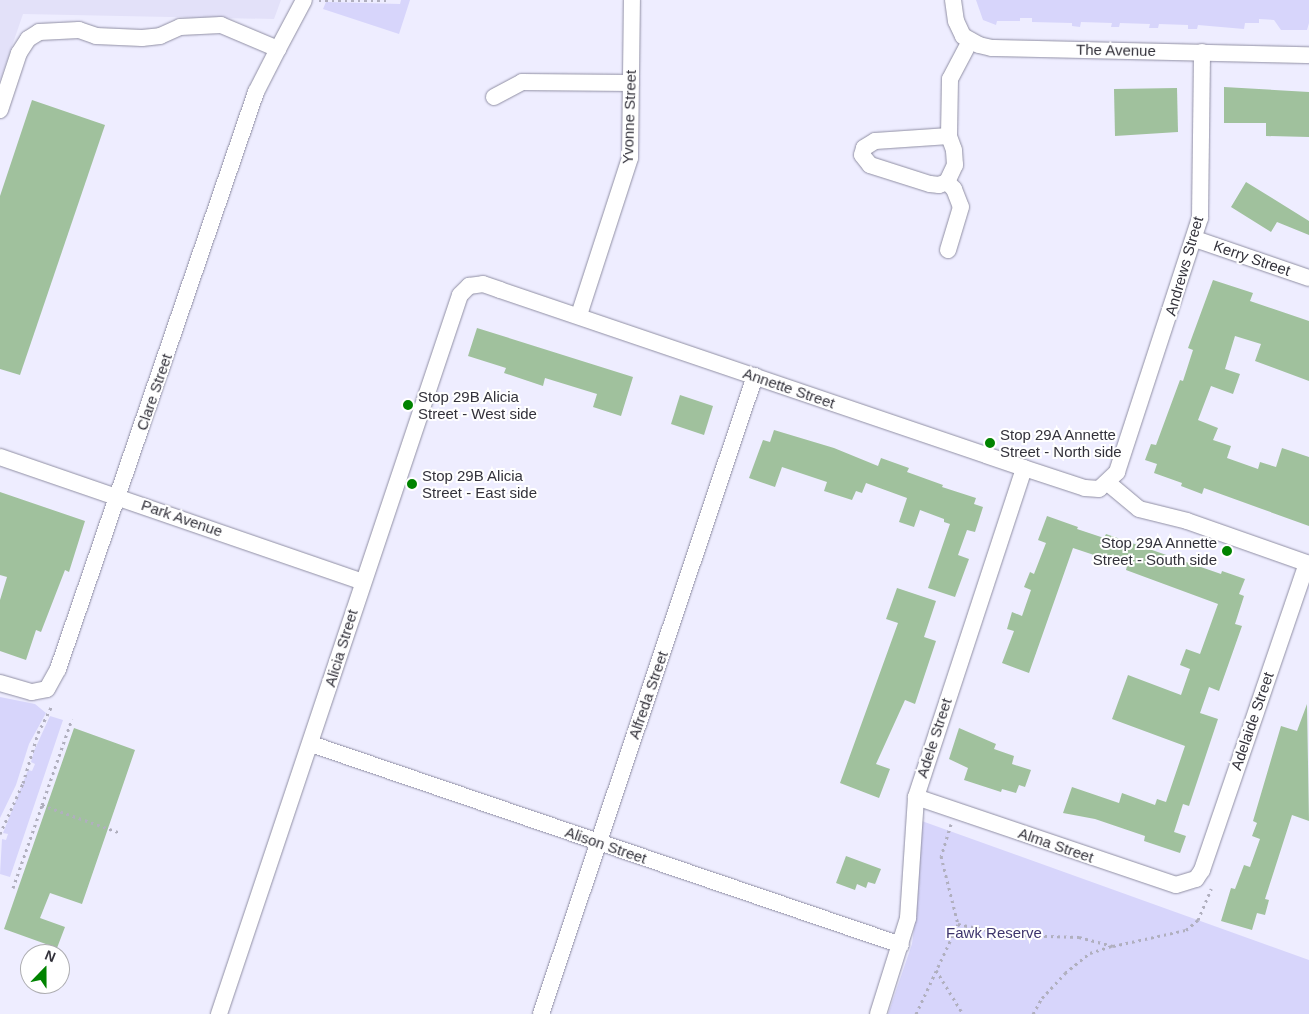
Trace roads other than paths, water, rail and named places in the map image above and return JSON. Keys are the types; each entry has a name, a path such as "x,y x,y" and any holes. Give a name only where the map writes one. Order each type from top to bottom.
{"street":[{"path":"0,110 19,53 28,39 47,30 79,30 96,36 142,38 160,36 180,27 221,25 278,49 304,0"},
{"name":"Yvonne Street","path":"578,315 625,182 630,158 632,0"},
{"path":"949,136 875,141 864,148 862,155 870,165 930,184 940,186 947,182 955,165 949,136 950,79 970,41 959,29 953,0"},
{"name":"The Avenue","path":"970,41 992,48 1309,55"},
{"name":"Clare Street","path":"0,682 32,692 47,689 58,669 256,92 278,49"},
{"name":"Andrews Street","path":"1112,478 1195,239 1200,218 1202,52"},
{"path":"494,97 522,82 631,83"},
{"path":"947,182 954,189 961,207 948,250"},
{"name":"Kerry Street","path":"1195,239 1309,278"},
{"name":"Annette Street","path":"469,286 482,284 578,315 1085,488 1099,489 1112,478"},
{"name":"Alicia Street","path":"219,1014 311,744 362,582 454,306 469,286"},
{"name":"Alfreda Street","path":"541,1014 755,376"},
{"name":"Park Avenue","path":"0,457 118,496 362,582"},
{"name":"Adele Street","path":"878,1014 901,945 912,889 916,797 1024,468"},
{"path":"1112,478 1139,509 1187,522 1308,563"},
{"name":"Adelaide Street","path":"1196,879 1202,870 1308,563"},
{"name":"Alison Street","path":"311,744 901,945"},
{"name":"Alma Street","path":"916,797 1176,886 1196,879"}],"place":[{"name":"Stop 29B Alicia Street - West side","path":"408,405"},
{"name":"Stop 29A Annette Street - North side","path":"990,443"},
{"name":"Stop 29B Alicia Street - East side","path":"412,484"},
{"name":"Stop 29A Annette Street - South side","path":"1227,551"}],"park label":[{"name":"Fawk Reserve","path":"994,933"}]}
